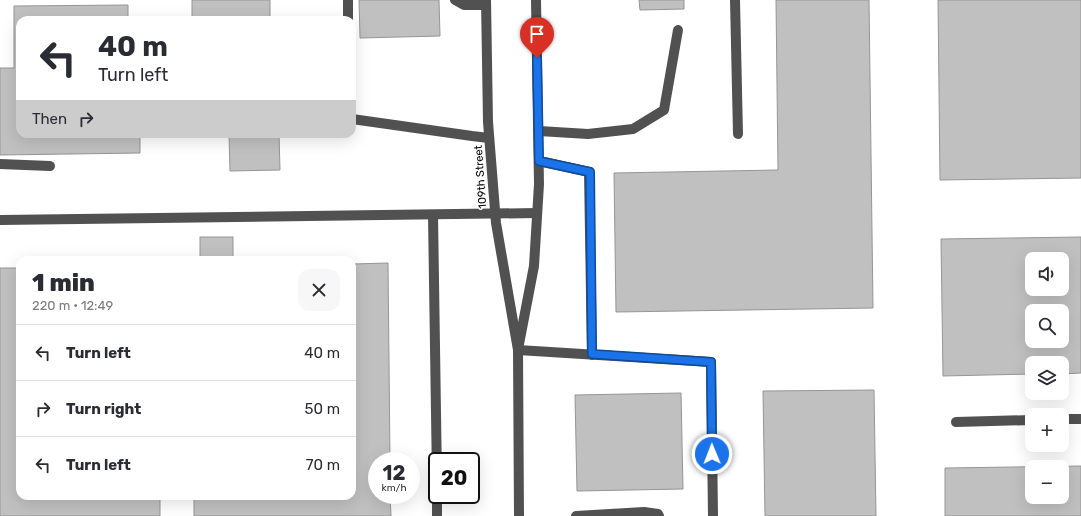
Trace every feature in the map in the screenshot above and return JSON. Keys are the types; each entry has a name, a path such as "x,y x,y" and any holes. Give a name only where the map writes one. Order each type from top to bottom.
{"street":[{"path":"348,0 348,16"},
{"path":"455,0 464,5 486,3"},
{"name":"109th Street","path":"518,350 534,266 540,184 536,0"},
{"path":"735,0 738,134"},
{"name":"109th Street","path":"486,3 488,122 495,214 518,350 519,516"},
{"path":"539,131 588,134 633,129 664,110 678,30"},
{"path":"356,120 489,138"},
{"path":"539,161 590,172 592,354"},
{"path":"0,164 50,166"},
{"path":"0,220 538,213"},
{"path":"434,215 437,452"},
{"path":"518,350 711,362 713,516"},
{"path":"1069,419 1081,419"},
{"path":"956,422 1025,420"},
{"path":"437,504 438,516"},
{"path":"576,516 644,512 658,514 660,516"}],"building":[{"path":"192,0 270,0 270,16 192,16"},
{"path":"359,0 439,0 440,36 360,38"},
{"path":"639,0 684,0 684,9 640,10"},
{"path":"776,0 869,0 873,308 616,312 614,173 778,170"},
{"path":"938,0 1081,0 1081,178 940,180"},
{"path":"128,5 128,16 16,16 16,138 140,138 140,153 0,155 0,68 14,68 14,6"},
{"path":"229,138 279,138 280,170 230,171"},
{"path":"200,237 233,237 233,256 200,256"},
{"path":"1081,237 1081,373 1069,374 1069,356 1025,356 1025,374 943,376 941,239"},
{"path":"388,263 390,452 368,452 368,504 390,504 391,516 194,516 194,500 356,500 356,264"},
{"path":"0,268 16,268 16,500 160,500 160,516 0,516"},
{"path":"874,390 876,516 765,516 763,391"},
{"path":"681,393 683,489 577,491 575,395"},
{"path":"1069,466 1081,466 1081,516 945,516 945,468 1025,467 1025,504 1069,504"}],"route":[{"path":"537,58 539,161 590,172 592,354 711,362 712,454"}]}
